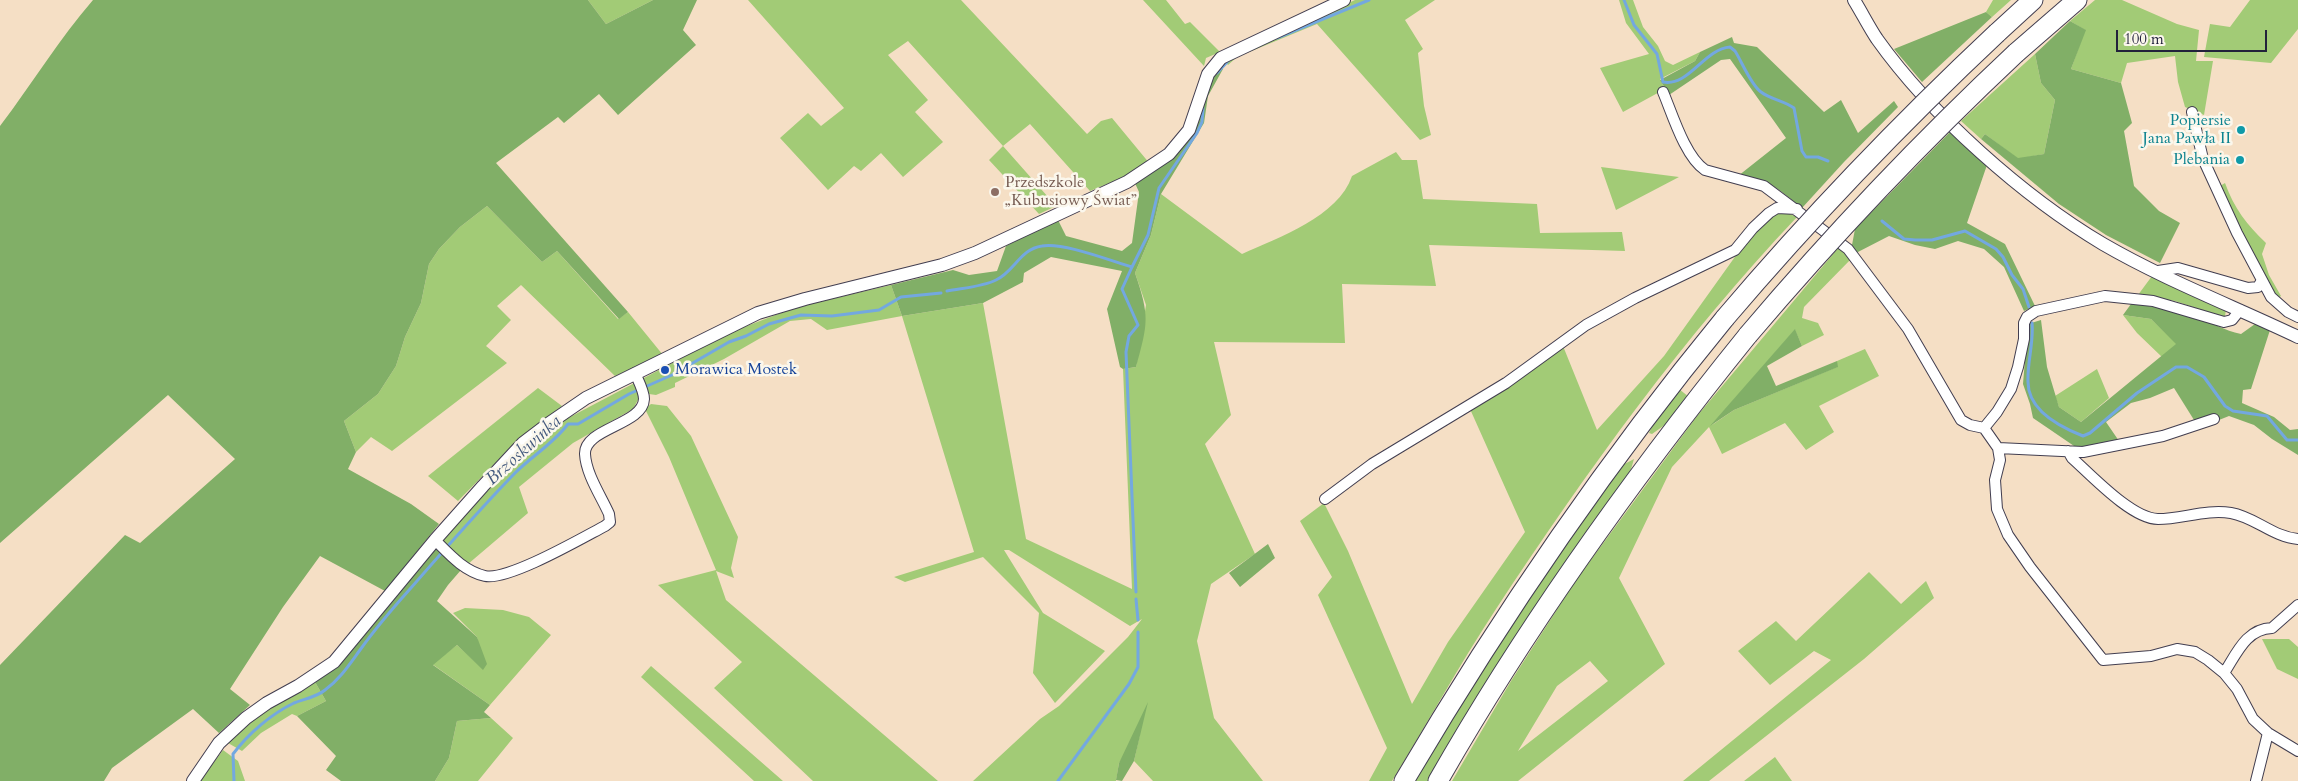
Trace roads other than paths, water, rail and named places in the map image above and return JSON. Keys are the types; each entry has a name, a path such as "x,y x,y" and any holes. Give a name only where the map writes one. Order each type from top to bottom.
{"highway":[{"path":"1404,781 1474,664 1559,534 1637,428 1725,318 1844,184 1943,84 2033,0"},
{"path":"1438,781 1505,670 1582,552 1685,412 1748,335 1812,261 1885,182 1973,94 2077,0"}],"street":[{"path":"193,781 219,743 246,718 334,662 523,443 586,398 638,379 758,313 805,299 942,265 975,253 1126,182 1169,154 1189,130 1208,74 1221,58 1344,0"},
{"path":"1854,0 1877,39 1913,83 1961,134 2049,209 2104,244 2298,337"},
{"path":"1663,92 1697,165 1705,170 1764,186 1848,249 1862,267 1908,329 1961,420 1970,425 1984,428 1998,448 2000,460 1995,480 1997,509 2008,535 2026,562 2102,660 2151,656 2177,649 2195,652 2224,673 2237,689 2253,719 2268,732 2298,751"},
{"path":"2192,112 2203,160 2237,233 2271,297 2298,318"},
{"path":"1325,498 1386,455 1506,383 1586,325 1643,294 1735,250 1769,213 1784,207 1797,209"},
{"path":"2158,271 2178,268 2248,288 2258,287 2262,280"},
{"path":"1984,428 1997,412 2011,389 2024,339 2024,323 2028,316 2036,311 2105,296 2153,301 2224,322 2232,320 2240,310"},
{"path":"438,543 463,566 486,576 497,575 525,566 610,522 609,514 587,464 585,452 589,444 599,435 635,414 641,407 643,396 638,379"},
{"path":"1998,448 2083,452 2163,436 2214,419"},
{"path":"2068,451 2072,458 2126,506 2144,516 2157,519 2199,514 2230,513 2242,516 2282,536 2298,539"},
{"path":"2224,673 2244,641 2260,629 2272,628 2298,605"},
{"path":"2255,780 2268,732"}],"waterway":[{"name":"Brzoskwinka","path":"1277,38 1369,0"},
{"name":"Brzoskwinka","path":"1624,0 1634,25 1657,54 1663,82 1681,79 1712,54 1730,47 1735,51 1757,89 1794,108 1802,151 1806,157 1818,157 1828,161"},
{"name":"Brzoskwinka","path":"1217,73 1228,61"},
{"name":"Brzoskwinka","path":"947,291 978,286 996,280 1008,272 1028,251 1042,246 1074,249 1132,267 1148,235 1159,188 1197,133 1202,122 1203,108"},
{"name":"Brzoskwinka","path":"1882,221 1904,239 1932,240 1965,231 1996,249 2023,289 2029,307"},
{"path":"1132,267 1122,289 1138,325 1129,336 1126,352 1136,592"},
{"name":"Brzoskwinka","path":"234,781 233,754 246,739 260,725 277,713 294,703 318,694 335,681 391,611 475,516 515,473 568,424 578,424 629,394 672,375 729,342 746,336 769,324 801,315 832,316 879,310 901,297 941,293"},
{"name":"Brzoskwinka","path":"2032,323 2028,382 2029,392 2033,401 2039,409 2055,422 2083,436 2090,433 2137,393 2176,367 2187,367 2204,377 2225,406 2233,411 2267,416 2287,440 2298,440"},
{"path":"1136,599 1138,620"},
{"path":"1058,781 1129,684 1138,667 1138,632"}],"place":[{"name":"Popiersie Jana Pawła II","path":"2241,130"},
{"name":"Plebania","path":"2240,160"},
{"name":"Przedszkole „Kubusiowy Świat”","path":"995,192"},
{"name":"Morawica Mostek","path":"665,370"}]}
